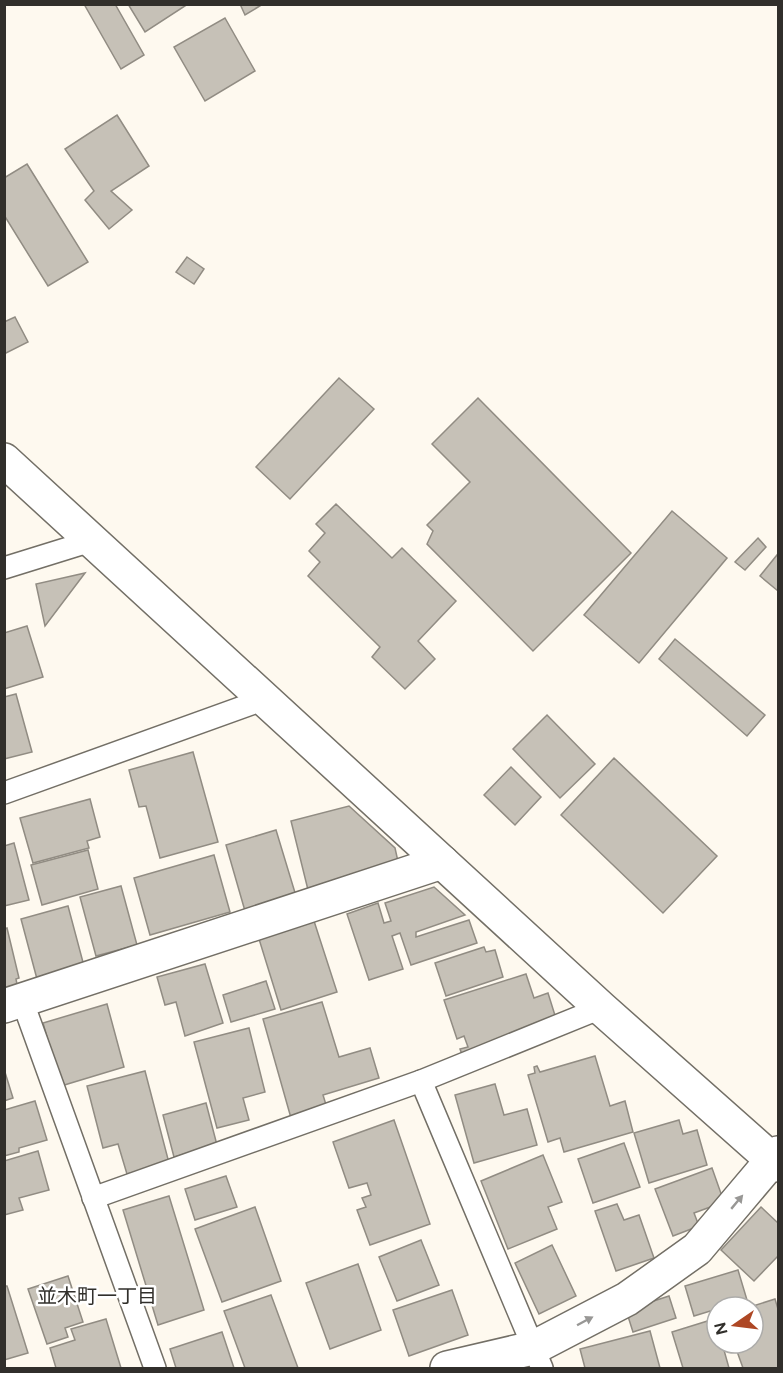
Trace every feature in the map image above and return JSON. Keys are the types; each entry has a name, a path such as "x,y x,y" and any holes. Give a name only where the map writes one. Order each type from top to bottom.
{"street":[{"path":"4,460 601,1008 777,1159 697,1249 538,1358 450,1368"},
{"path":"13,1003 442,862"}],"lane":[{"path":"4,568 91,541"},
{"path":"4,793 265,699"},
{"path":"13,1003 93,1198 155,1368"},
{"path":"93,1198 422,1081 601,1008"},
{"path":"422,1081 538,1358"}],"building":[{"path":"84,4 115,4 144,55 121,69"},
{"path":"128,4 188,4 145,32"},
{"path":"240,4 263,4 245,15"},
{"path":"225,18 255,71 205,101 174,47"},
{"path":"117,115 149,166 111,191 132,210 109,229 85,200 94,191 65,149"},
{"path":"27,164 88,262 48,286 4,215 4,178"},
{"path":"187,257 204,269 194,284 176,272"},
{"path":"15,317 28,342 4,354 4,322"},
{"path":"339,378 374,409 290,499 256,467"},
{"path":"478,398 631,553 533,651 427,544 433,531 427,525 470,482 432,444"},
{"path":"336,504 392,558 402,548 456,601 418,641 435,659 405,689 372,657 380,647 308,576 320,562 309,551 325,533 316,524"},
{"path":"672,511 727,558 639,663 584,615"},
{"path":"758,538 766,547 745,570 735,562"},
{"path":"777,555 778,557 778,591 760,576"},
{"path":"85,573 45,626 36,584"},
{"path":"27,626 43,677 4,689 4,633"},
{"path":"675,639 765,715 747,736 659,659"},
{"path":"16,694 32,752 4,759 4,697"},
{"path":"547,715 595,764 560,798 513,749"},
{"path":"193,752 218,842 160,858 146,806 139,807 129,770"},
{"path":"614,758 717,856 663,913 561,815"},
{"path":"511,767 541,797 515,825 484,795"},
{"path":"90,799 100,837 87,841 89,848 33,863 20,818"},
{"path":"349,806 395,848 399,866 310,898 291,821"},
{"path":"276,830 296,896 245,911 226,845"},
{"path":"14,843 29,900 4,906 4,846"},
{"path":"88,850 98,889 42,905 31,865"},
{"path":"214,855 230,912 150,935 134,878"},
{"path":"121,886 137,945 96,956 80,897"},
{"path":"434,887 465,915 416,932 416,937 469,920 477,943 411,965 400,933 392,936 403,969 369,980 347,914 378,903 384,923 391,921 385,903"},
{"path":"68,906 84,966 37,979 21,919"},
{"path":"314,921 337,992 281,1010 259,939"},
{"path":"7,928 19,978 16,979 18,990 4,994 4,929"},
{"path":"484,947 486,952 495,950 503,977 446,996 435,963"},
{"path":"205,964 223,1023 185,1036 176,1002 165,1005 157,977"},
{"path":"526,974 534,998 548,993 558,1025 463,1057 460,1049 468,1047 464,1036 457,1039 444,1000"},
{"path":"266,981 275,1009 231,1022 223,995"},
{"path":"322,1002 339,1057 370,1048 379,1078 323,1095 327,1108 291,1118 263,1019"},
{"path":"107,1004 124,1067 61,1086 43,1023"},
{"path":"249,1028 265,1092 243,1098 249,1120 217,1128 194,1042"},
{"path":"595,1056 610,1106 625,1101 633,1132 564,1152 560,1138 548,1142 528,1075 535,1073 534,1067 537,1066 540,1072"},
{"path":"4,1069 13,1098 4,1101"},
{"path":"145,1071 169,1163 127,1174 118,1144 103,1148 87,1086"},
{"path":"495,1084 504,1115 527,1109 537,1145 474,1163 455,1095"},
{"path":"35,1101 47,1140 19,1148 19,1152 4,1156 4,1110"},
{"path":"206,1103 217,1145 174,1157 163,1115"},
{"path":"394,1120 430,1224 370,1245 357,1210 366,1207 362,1198 371,1195 367,1183 349,1188 333,1142"},
{"path":"679,1120 683,1134 697,1130 707,1165 649,1183 634,1133"},
{"path":"624,1143 640,1187 593,1203 578,1159"},
{"path":"38,1151 49,1190 19,1198 23,1210 4,1215 4,1161"},
{"path":"543,1155 562,1202 548,1207 557,1229 508,1249 481,1181"},
{"path":"712,1168 724,1202 694,1213 699,1226 673,1236 655,1189"},
{"path":"226,1176 237,1207 195,1220 185,1189"},
{"path":"169,1196 204,1310 158,1325 123,1210"},
{"path":"617,1204 624,1220 639,1215 654,1258 616,1271 595,1211"},
{"path":"255,1207 281,1281 222,1302 195,1229"},
{"path":"761,1207 778,1223 778,1256 754,1281 721,1250"},
{"path":"421,1240 439,1285 397,1301 379,1257"},
{"path":"552,1245 576,1296 539,1314 515,1263"},
{"path":"358,1264 381,1330 330,1349 306,1283"},
{"path":"738,1270 746,1295 705,1295 705,1313 694,1316 685,1286"},
{"path":"68,1276 83,1322 65,1328 68,1337 47,1344 28,1289"},
{"path":"4,1286 7,1286 28,1353 4,1360"},
{"path":"452,1290 468,1335 409,1356 393,1310"},
{"path":"271,1295 298,1368 245,1368 224,1311"},
{"path":"669,1296 676,1318 633,1332 626,1310"},
{"path":"775,1299 778,1309 778,1368 743,1368 738,1355 765,1355 765,1302"},
{"path":"106,1319 121,1368 56,1368 50,1348 75,1340 71,1329"},
{"path":"705,1322 705,1355 725,1355 729,1368 683,1368 672,1332"},
{"path":"650,1331 660,1368 585,1368 580,1349"},
{"path":"222,1332 234,1368 176,1368 170,1349"}],"district":[{"name":"並木町一丁目","path":"97,1296"}]}
